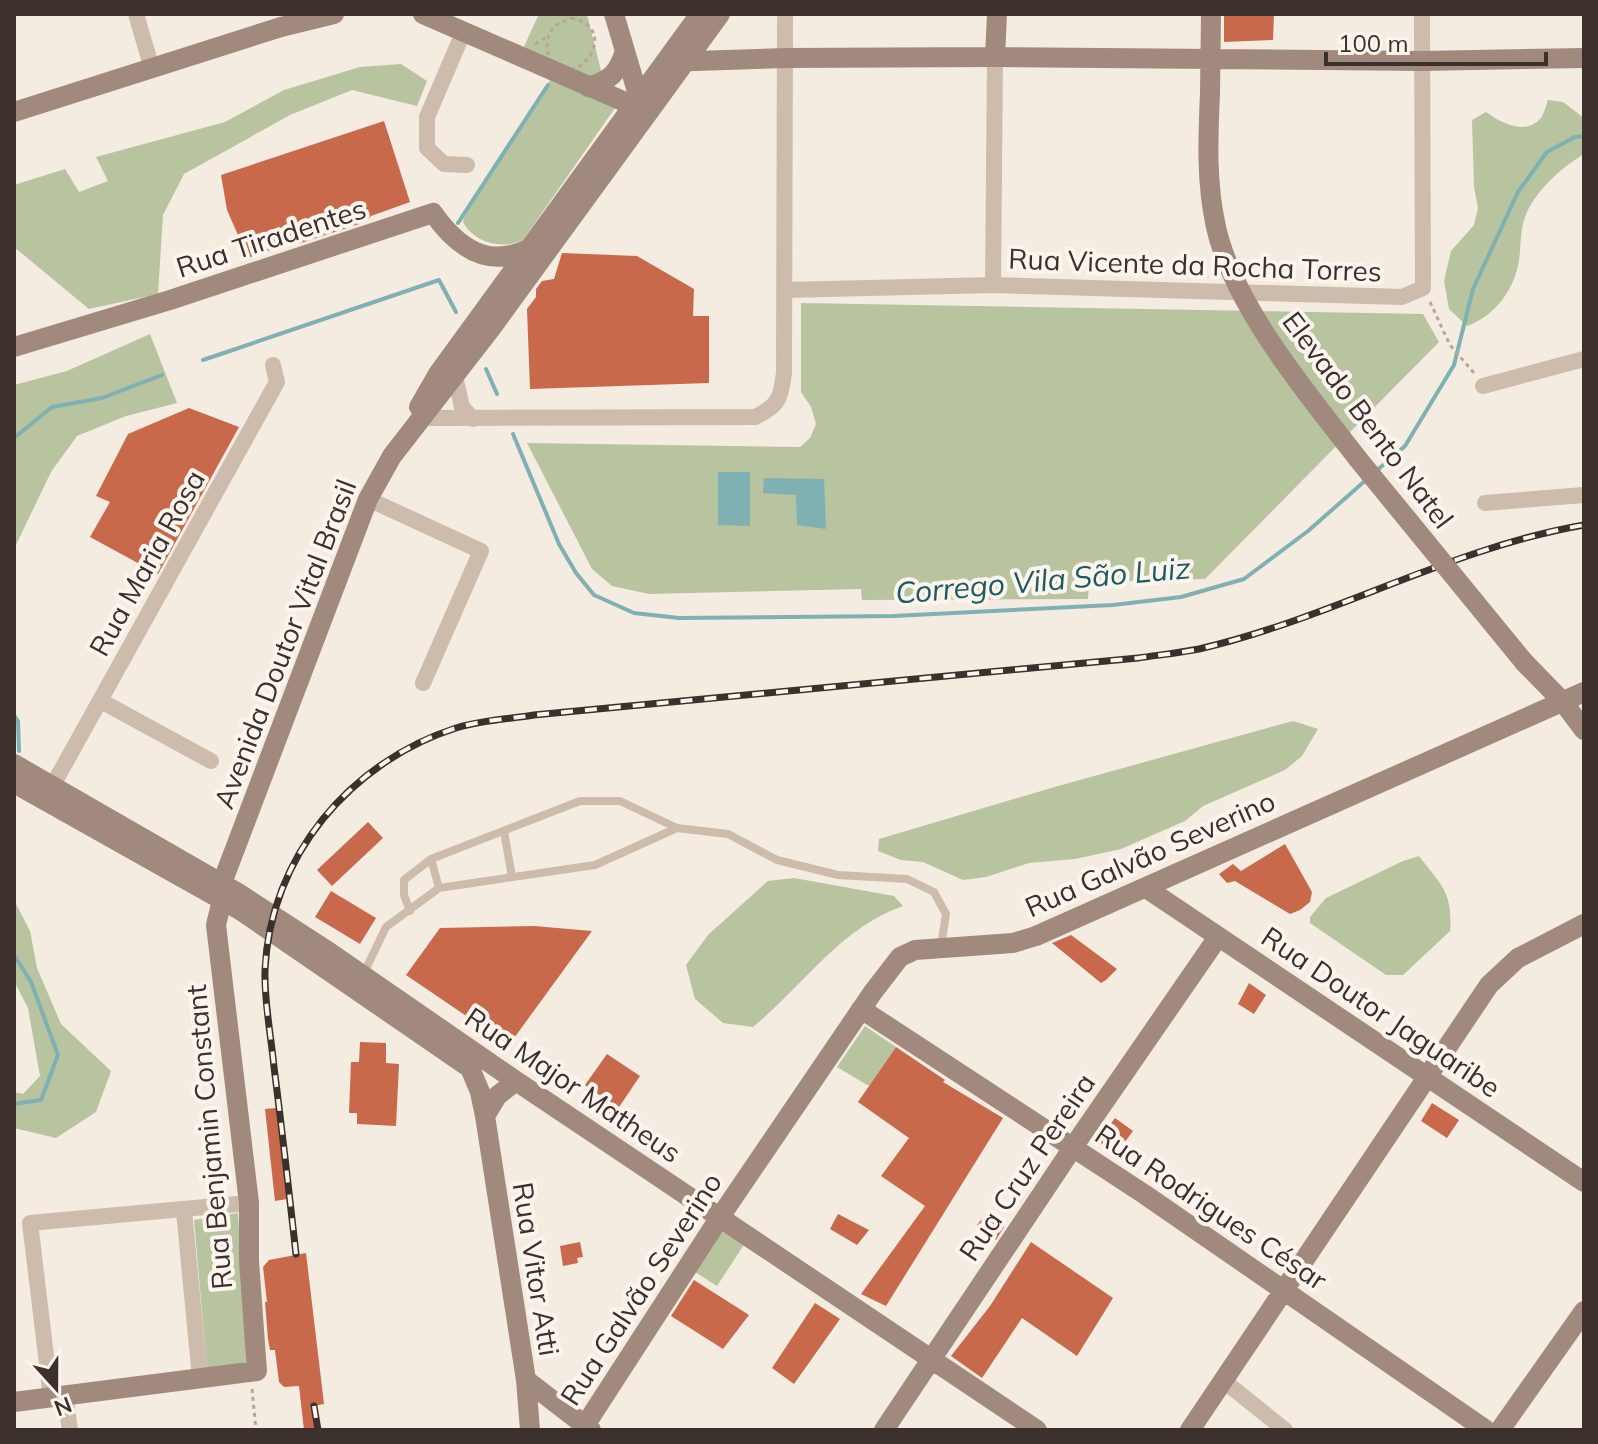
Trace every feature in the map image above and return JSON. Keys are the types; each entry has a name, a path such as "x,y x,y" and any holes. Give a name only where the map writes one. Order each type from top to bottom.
{"main road":[{"path":"14,112 281,27 334,14"},
{"path":"423,14 588,87 645,102"},
{"path":"614,14 645,102"},
{"path":"454,370 492,327 674,62 700,14"},
{"path":"674,62 720,14"},
{"path":"995,57 997,14"},
{"name":"Elevado Bento Natel","path":"1211,14 1208,169 1216,228 1232,271 1278,353 1329,422 1456,581 1584,730"},
{"path":"588,87 605,82 614,75 625,51"},
{"path":"674,62 995,57 1422,61 1584,58"},
{"path":"454,370 466,338 530,248 645,102"},
{"name":"Rua Tiradentes","path":"14,347 170,300 433,213 447,232 471,252 496,257 513,255 530,248"},
{"name":"Avenida Doutor Vital Brasil","path":"227,892 368,499 392,456 454,370"},
{"name":"Rua Galvão Severino","path":"586,1429 720,1217 861,1009 900,957 915,950 1013,943 1036,936 1584,692"},
{"path":"14,764 227,892"},
{"path":"14,783 227,892"},
{"name":"Rua Doutor Jaguaribe","path":"1146,888 1584,1182"},
{"name":"Rua Major Matheus","path":"227,892 363,975 1037,1430"},
{"name":"Rua Major Matheus","path":"227,892 470,1068 485,1116"},
{"name":"Rua Benjamin Constant","path":"227,892 216,925 249,1203 249,1261 260,1378"},
{"path":"1190,1430 1425,1077 1499,974 1537,947 1584,924"},
{"name":"Rua Cruz Pereira","path":"884,1430 1218,937"},
{"name":"Rua Rodrigues César","path":"861,1009 1074,1147 1486,1430"},
{"path":"485,1116 497,1096 516,1081"},
{"name":"Rua Vitor Atti","path":"485,1116 526,1380 530,1430"},
{"path":"1500,1430 1584,1311"},
{"path":"14,1402 200,1378 260,1378"},
{"path":"526,1380 586,1429"}],"street":[{"path":"136,14 152,69"},
{"path":"422,418 755,417 773,409 781,393 786,290 785,14"},
{"name":"Rua Vicente da Rocha Torres","path":"786,290 993,285 1402,297 1423,288 1422,14"},
{"path":"463,33 427,117 427,148 444,164 467,165"},
{"path":"993,285 995,57"},
{"path":"1483,386 1584,359"},
{"name":"Rua Maria Rosa","path":"53,785 277,382 273,365"},
{"path":"454,370 462,407 473,419"},
{"path":"1485,503 1584,495"},
{"path":"368,499 481,551 423,683"},
{"path":"101,701 211,761"},
{"path":"70,1430 58,1396 30,1223 249,1203"},
{"path":"184,1211 200,1378"},
{"path":"1224,1381 1285,1430"}],"lane":[{"path":"410,911 404,895 404,880 431,859 580,801 602,799 620,801 677,828 728,834 777,860 838,875 907,879 934,892 946,914 941,946"},
{"path":"363,975 386,927 439,888 595,865 677,828"},
{"path":"504,831 512,877"},
{"path":"431,859 439,888"}],"path":[{"path":"572,16 593,31 592,55 583,65 560,68 550,60 547,50 549,36 554,26 572,16"},
{"path":"1423,288 1450,345 1466,361"},
{"path":"256,1430 251,1387 260,1378"}],"green space":[{"path":"539,14 587,14 603,79 560,68 521,53"},
{"path":"401,64 427,81 417,106 352,90 290,115 184,174 163,215 158,294 89,309 14,247 14,185 65,169 79,192 108,181 96,157 225,122 284,90 360,67"},
{"path":"554,74 615,108 523,240 498,244 481,240 468,229 463,222 464,217"},
{"path":"1548,100 1563,102 1584,118 1584,154 1558,173 1535,198 1523,222 1519,261 1508,292 1486,316 1467,326 1449,309 1444,281 1451,251 1474,225 1478,208 1474,187 1472,120 1486,112 1512,126 1527,126 1541,117"},
{"path":"801,303 1423,314 1439,342 1205,579 1089,582 1088,599 862,600 861,589 649,594 612,586 592,569 527,443 800,447 810,438 816,424 811,407 801,392"},
{"path":"150,334 177,403 126,416 77,436 51,472 14,549 14,385 67,371"},
{"path":"1293,721 1318,729 1302,756 1285,770 1203,806 1185,821 1121,849 1075,859 1029,863 986,877 963,880 923,862 901,860 878,851 879,839"},
{"path":"1419,856 1444,890 1450,907 1450,931 1403,975 1386,975 1310,923 1310,917 1326,898"},
{"path":"794,878 894,896 903,906 860,928 841,943 753,1027 723,1023 695,999 686,965 708,935 768,881"},
{"path":"14,900 30,931 37,968 61,1024 111,1071 96,1112 56,1138 14,1128 14,1092 23,1094 40,1076 28,1008 14,981"},
{"path":"865,1026 896,1047 869,1086 837,1067"},
{"path":"238,1213 247,1364 207,1369 194,1220"},
{"path":"723,1229 745,1243 717,1286 695,1272"}],"water":[{"path":"718,472 750,472 750,526 718,525"},
{"path":"764,478 824,479 826,529 797,525 796,495 763,493"}],"building":[{"path":"1224,14 1274,14 1273,40 1224,42"},
{"path":"384,121 410,202 371,216 365,222 248,258 227,210 221,175"},
{"path":"562,253 637,256 694,289 693,316 709,316 709,383 530,389 527,309 542,281 554,279"},
{"path":"189,408 239,427 158,574 90,537 110,502 96,496 128,434"},
{"path":"368,822 383,838 332,886 317,870"},
{"path":"1285,844 1312,892 1310,902 1300,910 1290,914 1235,881 1227,883 1219,874 1233,864 1241,871"},
{"path":"331,891 376,918 360,944 315,917"},
{"path":"534,926 592,931 509,1045 406,975 440,928"},
{"path":"1071,935 1117,969 1101,983 1052,943"},
{"path":"1249,983 1266,995 1254,1014 1238,1004"},
{"path":"360,1042 386,1043 386,1063 399,1064 396,1126 357,1124 357,1113 349,1113 351,1062 359,1062"},
{"path":"896,1047 945,1080 943,1082 1003,1118 886,1306 861,1294 925,1206 881,1176 909,1138 858,1102"},
{"path":"607,1054 640,1076 613,1116 596,1104 601,1096 585,1085"},
{"path":"1432,1103 1459,1120 1447,1138 1421,1121"},
{"path":"276,1108 287,1199 275,1201 265,1109"},
{"path":"1115,1118 1133,1131 1116,1154 1098,1141"},
{"path":"987,1213 1004,1227 996,1240 977,1225"},
{"path":"838,1214 869,1230 857,1245 830,1229"},
{"path":"580,1242 583,1257 577,1258 578,1263 563,1266 560,1246"},
{"path":"1031,1242 1113,1298 1077,1356 1022,1318 982,1378 951,1356 990,1306"},
{"path":"306,1253 324,1404 313,1406 316,1430 304,1430 299,1386 284,1387 279,1382 275,1350 270,1350 268,1339 263,1267 269,1260"},
{"path":"694,1280 749,1315 723,1349 671,1316"},
{"path":"815,1303 840,1319 794,1384 772,1368"}],"waterway":[{"path":"458,223 548,85"},
{"name":"Corrego Vila São Luiz","path":"1375,472 1405,446 1454,365 1473,289 1518,192 1547,152 1575,137 1584,136"},
{"path":"203,360 439,280 456,312"},
{"name":"Corrego Vila São Luiz","path":"486,369 497,394"},
{"path":"14,438 52,407 102,398 162,375"},
{"name":"Corrego Vila São Luiz","path":"513,434 559,544 594,595 634,613 679,618 894,616 1113,605 1181,597 1244,579 1308,531 1366,480"},
{"path":"14,715 18,721 19,751"},
{"path":"14,955 31,982 58,1055 41,1100 14,1104"}],"railway":[{"path":"296,1254 266,994 265,970 270,929 282,889 300,853 323,819 350,790 382,764 456,728 485,721 1138,658 1199,649 1296,620 1486,550 1584,525"},
{"path":"314,1406 318,1430"}]}
